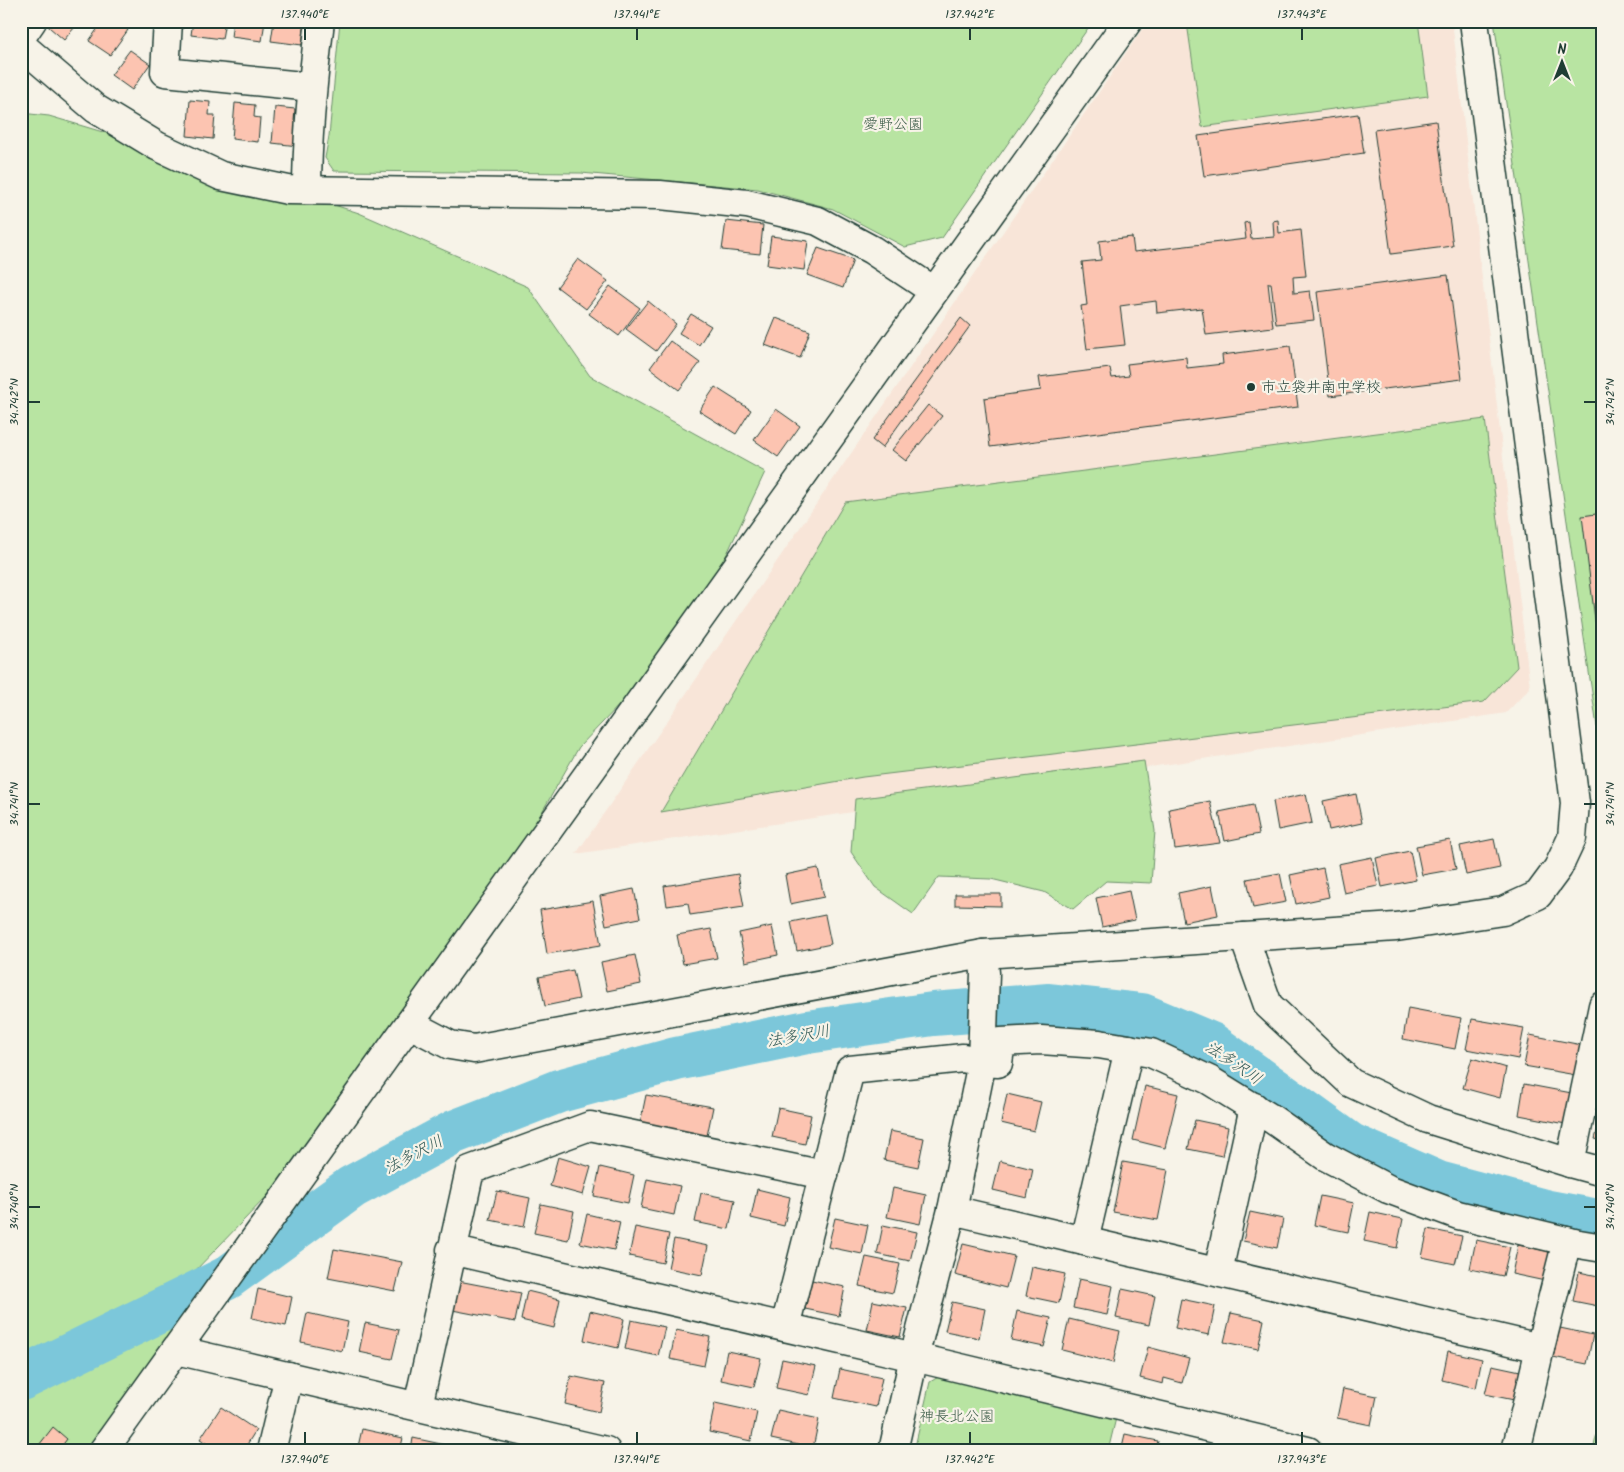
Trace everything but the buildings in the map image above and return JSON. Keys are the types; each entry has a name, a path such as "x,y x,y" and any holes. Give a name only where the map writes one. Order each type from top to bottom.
{"street":[{"path":"21,37 32,21"},
{"path":"168,21 165,72 312,87"},
{"path":"307,190 312,87 320,21"},
{"path":"103,1451 1128,21"},
{"path":"410,1024 450,1045 474,1049 984,964 1244,937 1396,927 1502,911 1538,895 1558,868 1572,838 1575,803 1474,21"},
{"path":"21,45 96,109 157,146 221,176 288,190 660,195 747,204 818,221 872,250 934,291"},
{"path":"1244,937 1268,1005 1351,1083 1428,1119 1603,1172"},
{"path":"893,1451 914,1357 952,1210 982,1062 984,964"},
{"path":"1570,1163 1603,1006"},
{"path":"784,1327 850,1070 963,1058 998,1063 1001,1042 1042,1040 1099,1044 1152,1053 1209,1080 1254,1107 1325,1156 1388,1190 1458,1215 1603,1248"},
{"path":"1084,1241 1129,1049"},
{"path":"1218,1272 1254,1107"},
{"path":"418,1406 470,1170 590,1126 824,1175"},
{"path":"952,1210 1540,1348"},
{"path":"1516,1451 1567,1241"},
{"path":"451,1250 914,1357 1308,1451"},
{"path":"176,1349 606,1451"},
{"path":"271,1451 289,1376"}],"shaded area":[{"path":"1148,21 1452,21 1530,688 1506,713 576,854"}],"green space":[{"name":"愛野公園","path":"340,21 1093,21 942,238 905,247 833,209 758,189 581,173 334,171 325,158 329,136"},
{"path":"1199,21 1418,21 1428,96 1202,127 1187,23"},
{"path":"1494,21 1603,21 1603,768"},
{"path":"21,113 49,116 167,151 359,213 528,287 590,376 765,472 692,629 579,747 468,942 341,1119 193,1273 184,1278 193,1309 99,1451 21,1451"},
{"path":"1485,419 1517,667 1484,702 863,777 661,812 845,502"},
{"path":"1144,761 1155,831 1151,883 1106,881 1073,909 1044,892 991,879 939,877 913,914 875,887 851,852 855,799"},
{"name":"神長北公園","path":"940,1376 1116,1418 1108,1451 914,1451 930,1382"},
{"path":"1603,1405 1603,1451 1593,1451"}],"waterway":[{"name":"法多沢川","path":"21,1379 227,1278 352,1187 454,1132 559,1091 676,1059 807,1032 933,1014 1049,1005 1142,1015 1211,1044 1351,1145 1438,1183 1548,1212 1603,1222"}],"place":[{"name":"市立袋井南中学校","path":"1251,387"}]}
